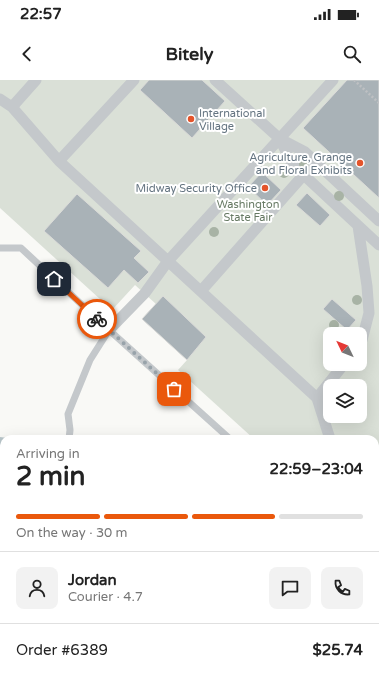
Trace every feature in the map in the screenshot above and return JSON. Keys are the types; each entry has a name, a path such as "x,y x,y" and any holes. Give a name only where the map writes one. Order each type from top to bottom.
{"street":[{"path":"12,107 36,80"},
{"path":"59,161 134,80"},
{"path":"215,80 280,139 305,152 379,221"},
{"path":"109,330 145,293 168,261 333,80"},
{"path":"0,99 12,107 59,161 317,398 329,435"},
{"path":"280,139 292,164 379,245"},
{"path":"200,291 315,162"},
{"path":"358,226 367,286 369,313 365,327"},
{"path":"317,398 338,371"}],"lane":[{"path":"0,248 21,248 226,435"},
{"path":"69,435 68,414 90,360 109,330"}],"path":[{"path":"354,80 379,103"}],"green space":[{"name":"Washington State Fair","path":"0,80 379,80 379,435 250,435 178,370 187,360 142,319 156,304 135,285 112,310 0,208"}],"building":[{"name":"International Village","path":"149,80 202,80 225,101 192,138 140,90"},
{"name":"Agriculture, Grange and Floral Exhibits","path":"347,80 379,80 379,198 303,128"},
{"name":"Midway Security Office","path":"262,172 281,190 267,205 248,187"},
{"path":"307,193 330,215 320,226 296,205"},
{"path":"77,194 141,251 134,258 149,272 138,283 124,270 108,288 44,231"},
{"path":"163,296 206,337 187,360 142,319"},
{"path":"332,299 356,320 350,327 344,327 323,309"}],"way so far":[{"path":"97,319 174,389"}],"place":[{"name":"International Village","path":"191,119"},
{"name":"Agriculture, Grange and Floral Exhibits","path":"360,163"},
{"name":"Midway Security Office","path":"265,188"}],"route":[{"path":"54,279 97,319"}]}
